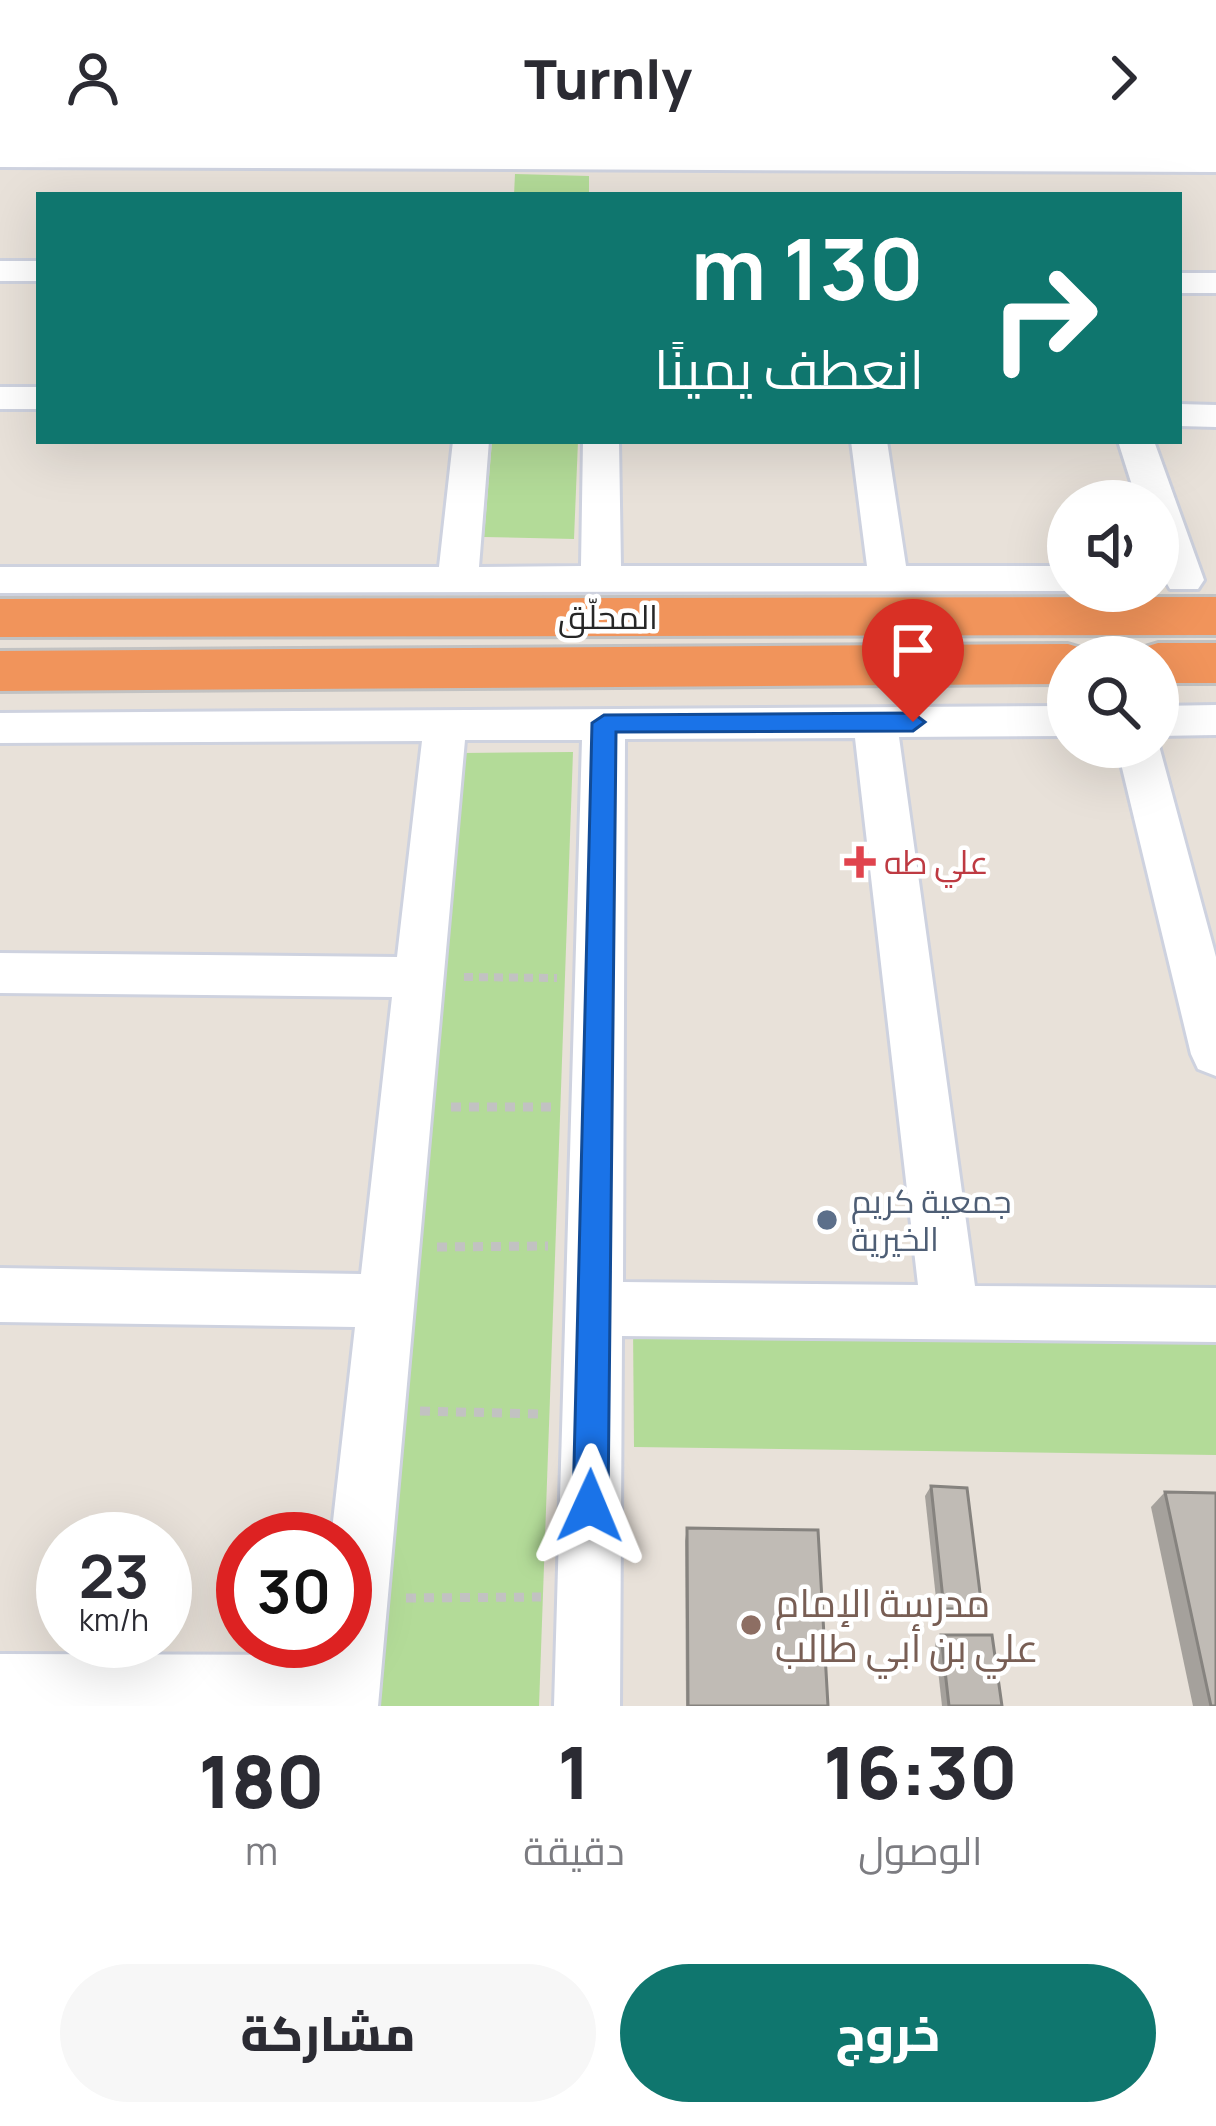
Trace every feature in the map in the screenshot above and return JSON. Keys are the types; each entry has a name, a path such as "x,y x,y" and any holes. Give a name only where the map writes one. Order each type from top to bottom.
{"highway":[{"name":"المحلّق","path":"0,618 1193,589"},
{"path":"1179,663 1216,663"},
{"name":"المحلّق","path":"0,671 1047,664"}],"street":[{"path":"0,158 1216,163"},
{"path":"494,192 497,158"},
{"path":"602,158 602,192"},
{"path":"830,161 835,192"},
{"path":"1037,162 1047,192"},
{"path":"0,272 36,271"},
{"path":"1182,283 1216,283"},
{"path":"0,398 36,398"},
{"path":"1182,415 1216,416"},
{"path":"458,576 471,444"},
{"path":"601,444 601,576"},
{"path":"869,444 888,578"},
{"path":"1137,444 1149,480"},
{"path":"1179,556 1193,589"},
{"path":"0,580 1047,579"},
{"path":"1179,721 1216,720"},
{"path":"0,728 1047,721"},
{"path":"874,722 950,1313"},
{"path":"587,1706 604,723"},
{"path":"366,1512 446,724"},
{"path":"1144,768 1216,1054"},
{"path":"0,973 420,977"},
{"path":"0,1295 390,1274"},
{"path":"593,1309 1216,1315"},
{"path":"0,1687 346,1697"}],"path":[{"path":"420,977 599,978"},
{"path":"407,1107 597,1106"},
{"path":"390,1274 594,1246"},
{"path":"376,1411 592,1415"},
{"path":"372,1598 589,1598"}],"green space":[{"path":"515,174 589,176 589,192 514,192"},
{"path":"492,444 578,444 574,539 484,537"},
{"path":"573,752 539,1706 380,1706 462,753"},
{"path":"633,1326 1216,1328 1216,1455 634,1447"}],"building":[{"path":"931,1486 967,1488 982,1609 944,1609"},
{"path":"1165,1492 1216,1493 1216,1706 1211,1706"},
{"name":"مدرسة الإمام علي بن أبي طالب","path":"687,1528 818,1530 828,1706 688,1706"},
{"path":"941,1635 992,1635 1002,1706 949,1706"}],"place":[{"name":"علي طه","path":"860,862"},
{"name":"جمعية كريم الخيرية","path":"827,1220"},
{"name":"مدرسة الإمام علي بن أبي طالب","path":"751,1625"}],"route":[{"path":"590,1506 604,723 913,722"}]}
